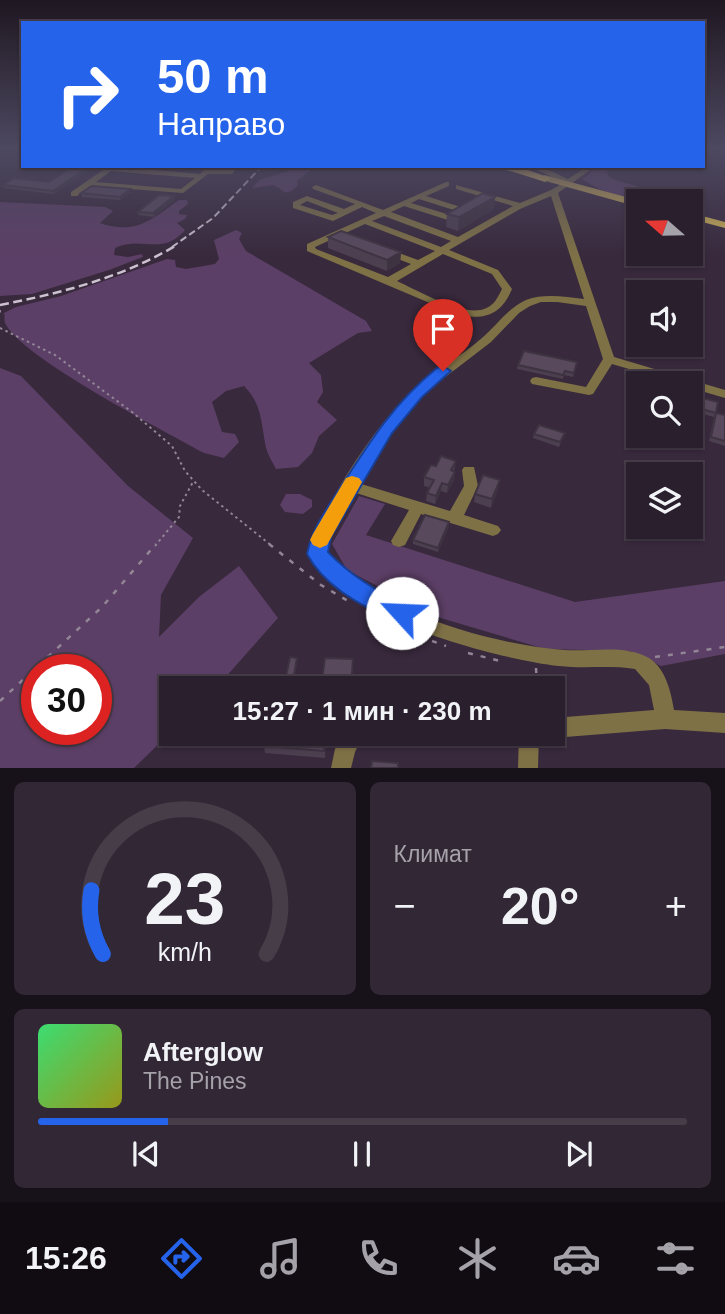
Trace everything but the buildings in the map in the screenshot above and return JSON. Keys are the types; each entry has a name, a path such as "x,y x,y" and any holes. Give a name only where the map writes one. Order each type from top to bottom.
{"main road":[{"path":"574,185 626,199"},
{"path":"704,220 725,226"}],"street":[{"path":"74,194 87,185"},
{"path":"99,185 183,191 191,185"},
{"path":"365,221 495,272 507,289 503,301 495,310 485,315 462,313 312,251 310,246 444,185"},
{"path":"389,281 519,205 554,192 564,185"},
{"path":"316,187 459,241"},
{"path":"459,187 519,205"},
{"path":"536,381 589,391 608,354 554,192"},
{"path":"405,204 451,218 464,211 420,197"},
{"path":"344,212 307,198 297,202 296,206 333,218 360,205"},
{"path":"339,233 350,237"},
{"path":"373,246 419,264"},
{"path":"590,303 540,299 524,304 486,341 416,394 386,430 350,486 321,536 317,554 338,577 378,603 451,633 535,656 587,661 626,658 637,661 655,677 662,692 665,719"},
{"path":"608,354 654,371"},
{"path":"703,388 725,394"},
{"path":"454,519 471,486 469,470"},
{"path":"350,486 493,530"},
{"path":"399,541 418,506"},
{"path":"565,727 665,719 725,723"},
{"path":"341,768 347,746"},
{"path":"528,768 529,746"}],"path":[{"path":"0,328 55,355 132,412 172,446 193,481 321,585 355,605"},
{"path":"0,701 102,607 179,517 180,506 193,481"},
{"path":"423,637 456,649"},
{"path":"637,661 674,652 725,647"},
{"path":"467,652 501,661"},
{"path":"536,667 536,676"}],"shaded area":[{"path":"255,185 298,185 287,192 273,185 252,188"},
{"path":"591,185 632,185 647,189 626,189 626,196"},
{"path":"179,200 187,200 188,204 179,211 179,214 187,215 177,223 185,230 176,238 160,244 134,244 115,248 114,255 128,257 142,254 143,257 32,294 0,296 0,202 105,207 113,211 100,223 124,227 142,224"},
{"path":"236,230 242,233 239,239 246,251 366,321 372,331 358,333 309,363 321,375 323,392 317,402 337,420 319,436 312,453 298,467 276,469 267,450 257,405 244,386 226,391 212,402 222,432 235,434 239,442 224,458 204,453 65,374 37,355 16,337 5,323 4,313 16,307 61,296 167,259 175,260 176,267 186,269 215,264 219,259 214,240"},
{"path":"0,368 21,376 128,486 193,538 161,595 159,637 199,597 239,566 278,618 227,676 159,676 159,744 134,768 0,768"},
{"path":"286,494 300,494 312,500 312,507 303,514 285,512 280,505"},
{"path":"359,496 385,504 366,535 575,602 725,581 725,654 661,666 630,651 545,649 434,616 347,570 332,544"}],"railway":[{"path":"172,247 213,218 244,185"},
{"path":"0,305 112,276 175,246"}],"slow traffic":[{"path":"320,540 352,482"}],"route":[{"path":"402,613 378,603 338,577 317,554 321,536 386,430 416,394 443,371"}]}
